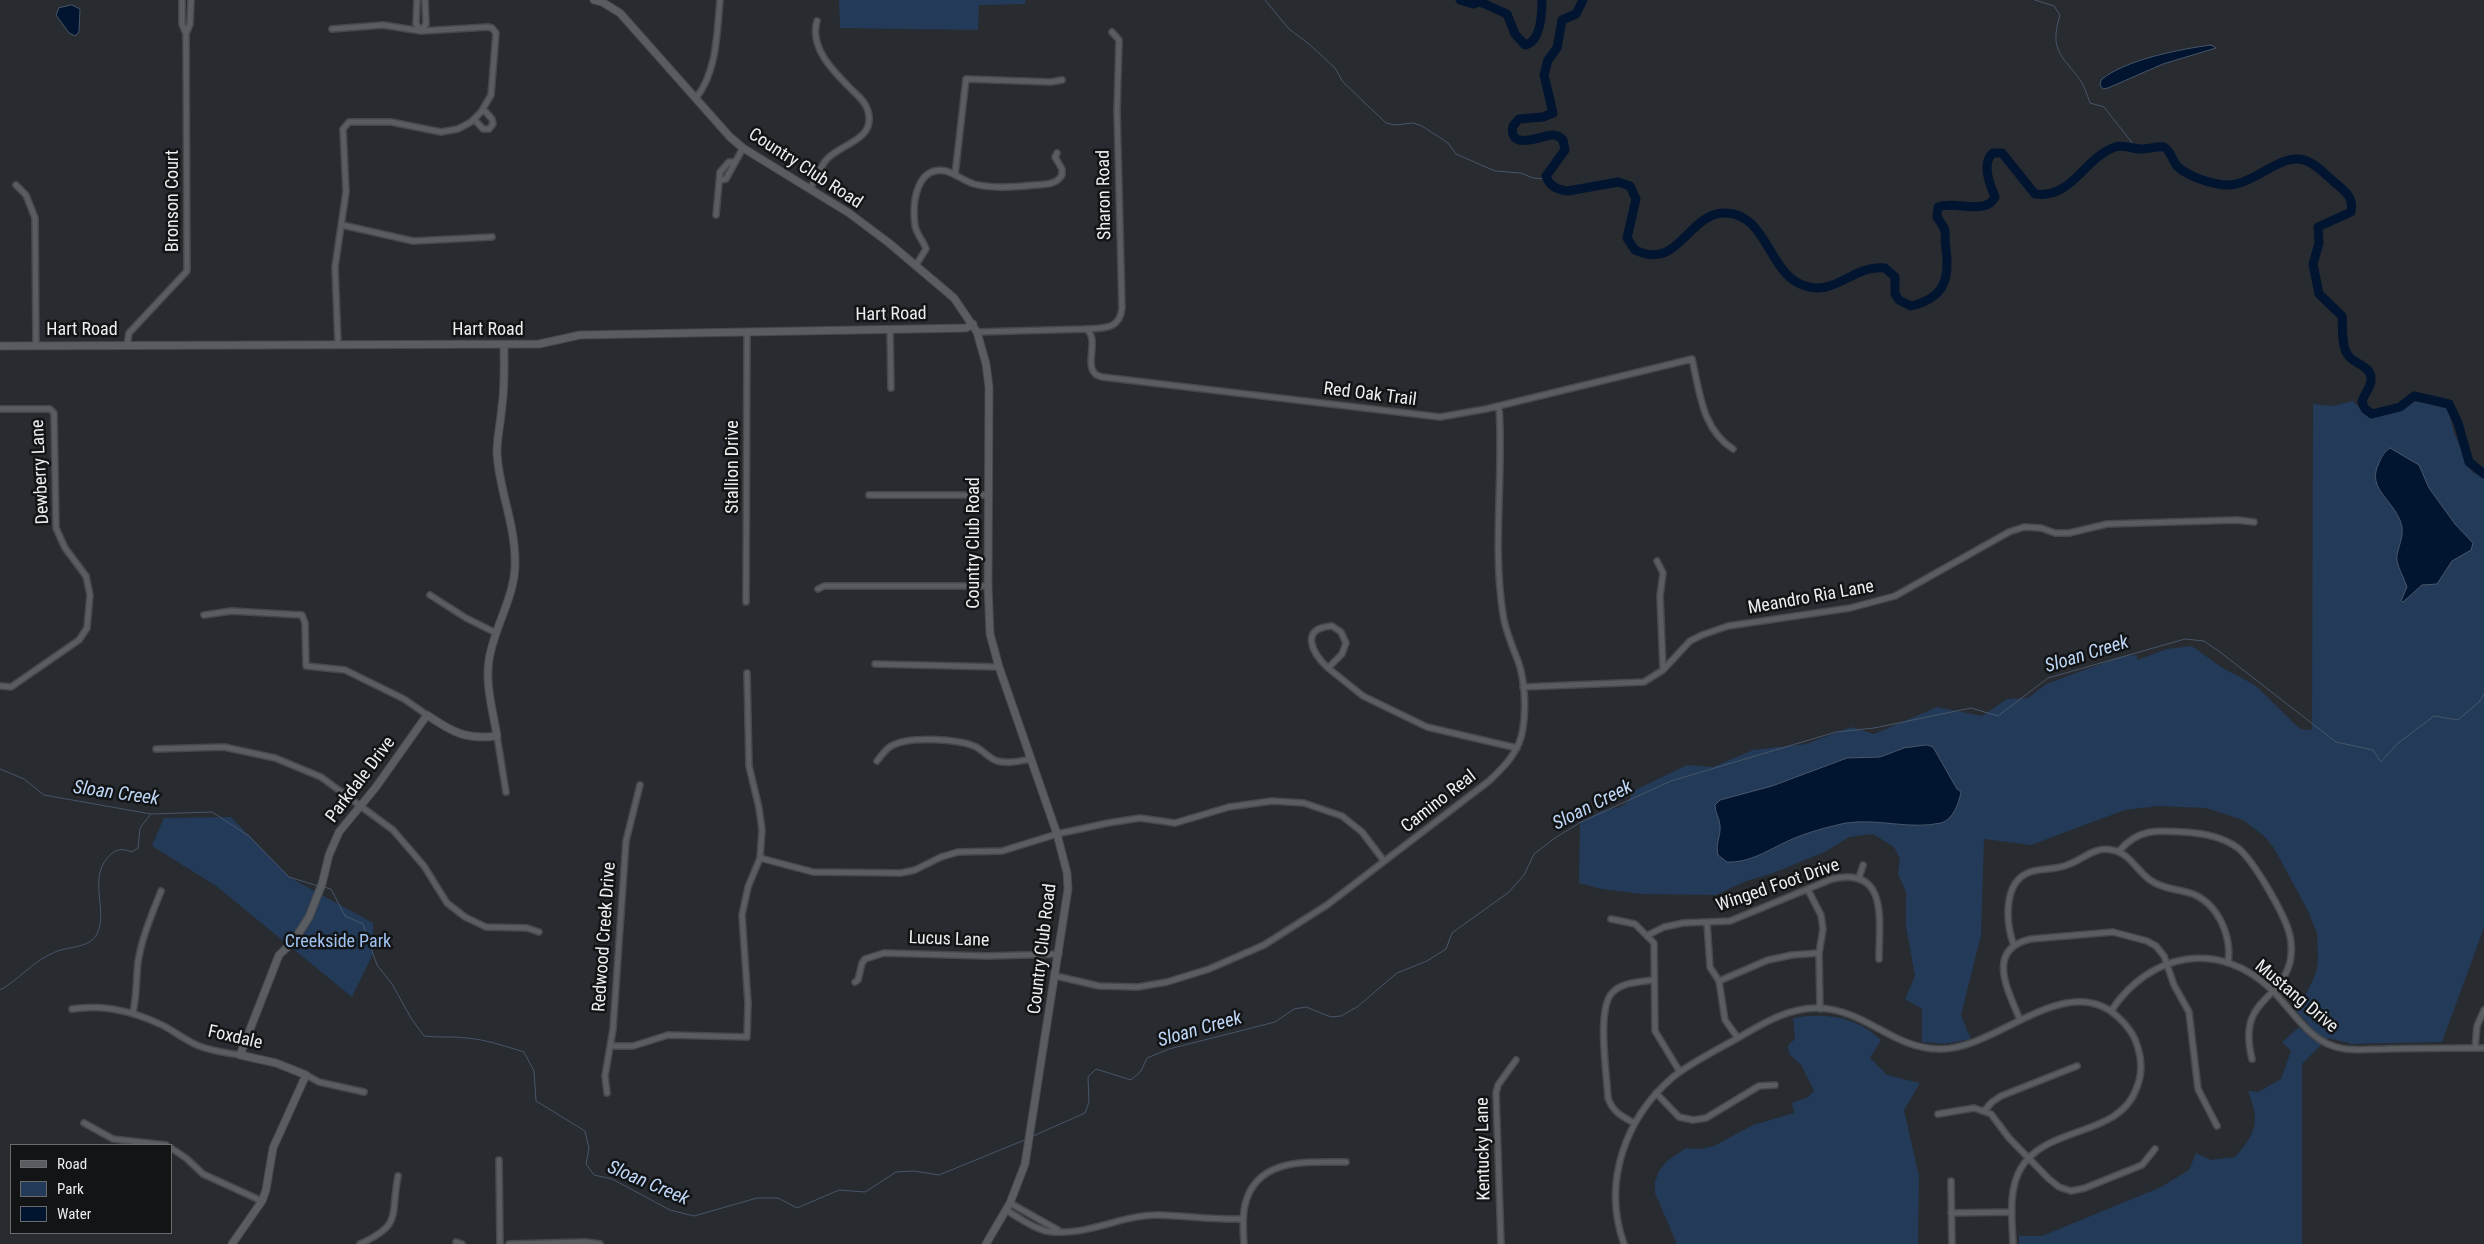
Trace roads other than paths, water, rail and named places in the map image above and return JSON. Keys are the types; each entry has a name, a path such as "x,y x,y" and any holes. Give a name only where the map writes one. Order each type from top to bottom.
{"street":[{"name":"Bronson Court","path":"127,345 129,333 187,271 186,34 182,24 182,0"},
{"name":"Bronson Court","path":"186,34 190,24 191,0"},
{"path":"417,0 416,24 421,31"},
{"path":"421,31 426,24 425,0"},
{"name":"Country Club Road","path":"594,0 602,2 620,13 743,148 849,213 916,265 954,298 973,324 985,357 988,387 988,586 990,634 999,667 1057,834 1068,889 1028,1150 1020,1182 986,1244"},
{"path":"696,98 705,86 710,72 720,0"},
{"path":"810,189 826,160 864,134 869,116 865,104 833,70 825,58 815,35 816,21"},
{"path":"332,29 383,25 421,31 478,27 495,30 493,89 483,109 474,119 458,129 441,132 382,121 349,122 345,124 343,144 346,192 335,267 338,344"},
{"name":"Sharon Road","path":"1082,328 1112,326 1118,322 1122,312 1117,111 1120,58 1119,40 1112,32"},
{"path":"955,175 966,79 1051,82 1062,80"},
{"path":"474,119 483,129 489,129 494,124 492,118 483,109"},
{"path":"716,215 721,180 720,172 729,162 735,162 743,148"},
{"path":"916,265 926,249 915,226 918,187 931,173 944,171 973,184 988,186 1020,187 1054,184 1062,175 1062,169 1055,158 1057,153"},
{"path":"16,185 26,195 35,218 36,345"},
{"path":"342,225 413,240 492,237"},
{"name":"Hart Road","path":"0,346 504,345 539,344 580,335 966,328 973,324"},
{"path":"977,332 1082,328"},
{"name":"Red Oak Trail","path":"1082,328 1088,330 1092,335 1092,369 1096,375 1102,378 1435,416 1451,416 1499,406 1692,359 1708,422 1718,437 1733,449"},
{"path":"890,330 891,388"},
{"name":"Stallion Drive","path":"746,602 747,333"},
{"path":"504,345 503,404 497,452 500,476 512,520 516,562 509,596 496,632 489,660 488,676 506,792"},
{"name":"Camino Real","path":"1056,976 1099,986 1138,987 1167,982 1209,969 1264,945 1302,922 1489,781 1508,763 1517,748 1524,727 1520,669 1502,614 1499,568 1501,434 1499,406"},
{"name":"Dewberry Lane","path":"0,409 50,409 54,413 56,528 65,548 86,576 90,595 87,628 79,640 10,687 1,686"},
{"path":"868,495 988,495"},
{"name":"Meandro Ria Lane","path":"1522,687 1639,683 1663,670 1690,641 1718,629 1850,608 1895,596 2009,532 2024,527 2040,528 2055,533 2069,533 2106,524 2237,520 2254,522"},
{"path":"1657,561 1663,573 1660,596 1663,670"},
{"path":"818,589 824,586 988,586"},
{"path":"430,595 466,618 496,632"},
{"path":"204,615 231,611 302,614 305,623 306,666 345,670 404,698 457,734 480,738 497,736"},
{"path":"1328,668 1342,654 1346,643 1341,632 1332,626 1319,628 1313,634 1312,640 1316,655 1328,668 1364,696 1427,727 1517,748"},
{"path":"875,664 999,667"},
{"path":"610,1046 633,1046 668,1035 748,1037 748,1003 742,915 748,887 760,858 762,830 749,766 747,673"},
{"name":"Parkdale Drive","path":"240,1055 279,956 298,935 314,905 322,884 329,855 339,832 376,787 427,715"},
{"path":"877,761 886,750 897,743 944,740 958,741 976,746 995,760 1012,763 1031,759"},
{"path":"156,749 224,747 276,758 321,777 393,830 424,866 447,903 465,917 486,926 527,928 539,932"},
{"name":"Redwood Creek Drive","path":"607,1093 605,1076 616,989 626,841 640,784"},
{"path":"760,858 813,872 901,873 915,870 941,857 958,852 1002,851 1057,834 1131,818 1175,823 1246,804 1290,801 1327,809 1347,820 1362,832 1384,860"},
{"path":"2119,851 2136,836 2172,831 2214,837 2230,844 2243,853 2253,865 2284,920 2291,940 2291,958 2286,972 2256,1009 2250,1027 2249,1040 2252,1059"},
{"path":"2014,946 2009,928 2010,899 2017,876 2036,870 2068,865 2098,850 2119,851 2129,858 2142,874 2153,882 2193,894 2209,906 2228,936 2230,947 2228,963"},
{"path":"1859,878 1863,865"},
{"name":"Winged Foot Drive","path":"1648,935 1664,927 1683,923 1730,921 1832,879 1847,875 1859,878 1872,888 1878,898 1879,959"},
{"path":"1808,890 1821,915 1823,929 1819,953 1820,1009"},
{"path":"132,1012 137,997 138,964 142,942 162,892"},
{"path":"1611,919 1635,924 1654,943 1655,1031 1658,1040 1680,1072"},
{"path":"1707,923 1710,966 1719,981 1725,1020 1738,1038"},
{"path":"2020,1020 2003,973 2006,956 2014,946 2031,939 2113,932 2152,943 2160,949 2174,985 2189,1012 2200,1095 2217,1126"},
{"name":"Lucus Lane","path":"855,982 858,980 862,963 884,953 941,953 978,956 1059,954"},
{"path":"1719,981 1768,960 1792,954 1819,953"},
{"name":"Mustang Drive","path":"2111,1011 2130,985 2145,974 2167,963 2198,958 2228,963 2256,977 2272,990 2314,1034 2334,1046 2357,1049 2484,1048"},
{"path":"1634,1123 1618,1114 1612,1108 1608,1098 1604,1022 1605,1003 1613,992 1624,985 1653,980"},
{"path":"1624,1244 1616,1212 1616,1187 1622,1151 1634,1123 1656,1094 1680,1072 1784,1014 1820,1009 1849,1014 1870,1022 1904,1043 1933,1049 1956,1048 1972,1044 2020,1020 2066,1002 2090,1003 2111,1011 2132,1033 2139,1053 2141,1073 2132,1099 2114,1117 2055,1140 2028,1158 2016,1179 2013,1191 2013,1244"},
{"name":"Foxdale","path":"72,1009 106,1007 132,1012 163,1025 197,1045 219,1052 276,1063 319,1082 364,1092"},
{"path":"2475,1048 2477,1026 2484,1010"},
{"name":"Kentucky Lane","path":"1500,1244 1496,1093 1498,1085 1516,1060"},
{"path":"1985,1110 2001,1096 2077,1066"},
{"path":"232,1244 262,1200 266,1190 272,1148 306,1076"},
{"path":"1656,1094 1679,1117 1693,1120 1706,1118 1759,1086 1775,1085"},
{"path":"1938,1114 1968,1108 1985,1110 1995,1118 2009,1138 2054,1184 2071,1191 2085,1188 2142,1165 2155,1149"},
{"path":"84,1123 113,1139 157,1144"},
{"path":"172,1149 186,1158 203,1174 262,1200"},
{"path":"499,1160 500,1244"},
{"path":"1244,1244 1243,1219 1245,1204 1256,1182 1272,1169 1297,1163 1346,1162"},
{"path":"360,1244 386,1230 392,1220 398,1176"},
{"path":"1951,1181 1952,1244"},
{"path":"1008,1206 1029,1224 1046,1231 1061,1231 1158,1215 1202,1219 1243,1219"},
{"path":"1008,1206 1061,1231"},
{"path":"1951,1213 2012,1212"},
{"path":"509,1244 586,1242 600,1244"}],"water":[{"path":"72,5 80,9 79,32 75,36 69,33 56,15 59,8"},
{"path":"2211,45 2216,48 2163,64 2108,88 2103,89 2100,85 2101,80 2111,73 2138,61 2184,49"},
{"path":"2390,448 2419,465 2429,488 2455,524 2473,543 2471,550 2452,561 2437,584 2422,585 2403,602 2401,601 2407,587 2397,561 2402,527 2399,518 2376,481 2379,463 2383,454"},
{"path":"1927,745 1933,747 1957,789 1961,792 1955,810 1945,821 1929,825 1870,822 1846,823 1802,835 1759,855 1735,862 1727,862 1718,855 1717,847 1720,826 1715,805 1720,800 1772,786 1847,758 1880,757 1904,748"}],"waterway":[{"path":"1265,0 1289,29 1335,68 1343,82 1386,123 1395,125 1413,123 1422,126 1448,143 1456,154 1495,171 1521,173 1533,178 1546,179"},
{"path":"1460,0 1473,4 1480,2 1507,14 1515,34 1525,45 1534,39 1540,26 1542,0"},
{"path":"1583,0 1576,14 1562,20 1557,48 1548,60 1544,75 1553,113 1543,117 1519,119 1513,126 1513,134 1521,140 1553,135 1563,140 1565,150 1546,176 1552,185 1561,190 1568,191 1618,182 1630,186 1636,199 1627,238 1635,250 1650,255 1662,253 1673,248 1700,223 1711,216 1723,213 1737,215 1748,221 1757,230 1779,265 1798,283 1822,288 1862,271 1873,268 1885,268 1895,277 1895,294 1899,300 1911,306 1922,303 1938,293 1945,279 1947,270 1945,233 1937,217 1938,207 1945,205 1977,207 1991,203 1995,197 1987,168 1989,157 1993,153 2002,153 2035,194 2048,194 2059,190 2104,152 2118,146 2141,149 2164,147 2169,151 2177,166 2185,172 2207,182 2230,185 2254,177 2286,161 2297,159 2307,161 2342,188 2351,202 2351,212 2318,227 2319,243 2313,264 2319,294 2342,316 2343,342 2346,351 2351,358 2366,368 2371,375 2370,385 2362,402 2365,409 2372,414 2400,407 2414,396 2449,404 2458,423 2469,462 2484,474"},
{"path":"2035,0 2054,6 2060,15 2056,35 2058,49 2061,56 2082,83 2090,103 2104,107 2137,149"},
{"name":"Sloan Creek","path":"1033,1136 1085,1113 1089,1102 1088,1077 1096,1069 1131,1080 1141,1071 1147,1058 1169,1049 1275,1022 1294,1009 1306,1007 1331,1017 1341,1016 1357,1007 1397,973 1427,961 1446,949 1452,933 1509,892 1524,875 1534,854 1555,838 1581,822 1671,781 1836,732 1874,728 1971,708 1998,716 2048,678 2185,639 2204,641 2336,742 2373,750 2381,762 2397,744 2434,716 2458,720 2480,701 2484,694"},
{"name":"Sloan Creek","path":"0,769 24,779 44,795 151,814 212,812 249,836 289,877 318,886"},
{"path":"0,990 46,956 83,945 93,939 97,934 100,924 99,883 104,863 116,851 132,852 138,848 140,828 150,815"},
{"name":"Sloan Creek","path":"324,887 331,889 345,916 363,924 377,965 392,984 411,1018 424,1036 462,1037 524,1052 534,1071 536,1101 585,1131 589,1148 586,1164 594,1175 612,1179 670,1210 694,1216 757,1198 778,1198 797,1208 839,1190 865,1192 896,1172 914,1171 939,1175 1027,1139"}],"park label":[{"name":"Creekside Park","path":"338,942"}]}
